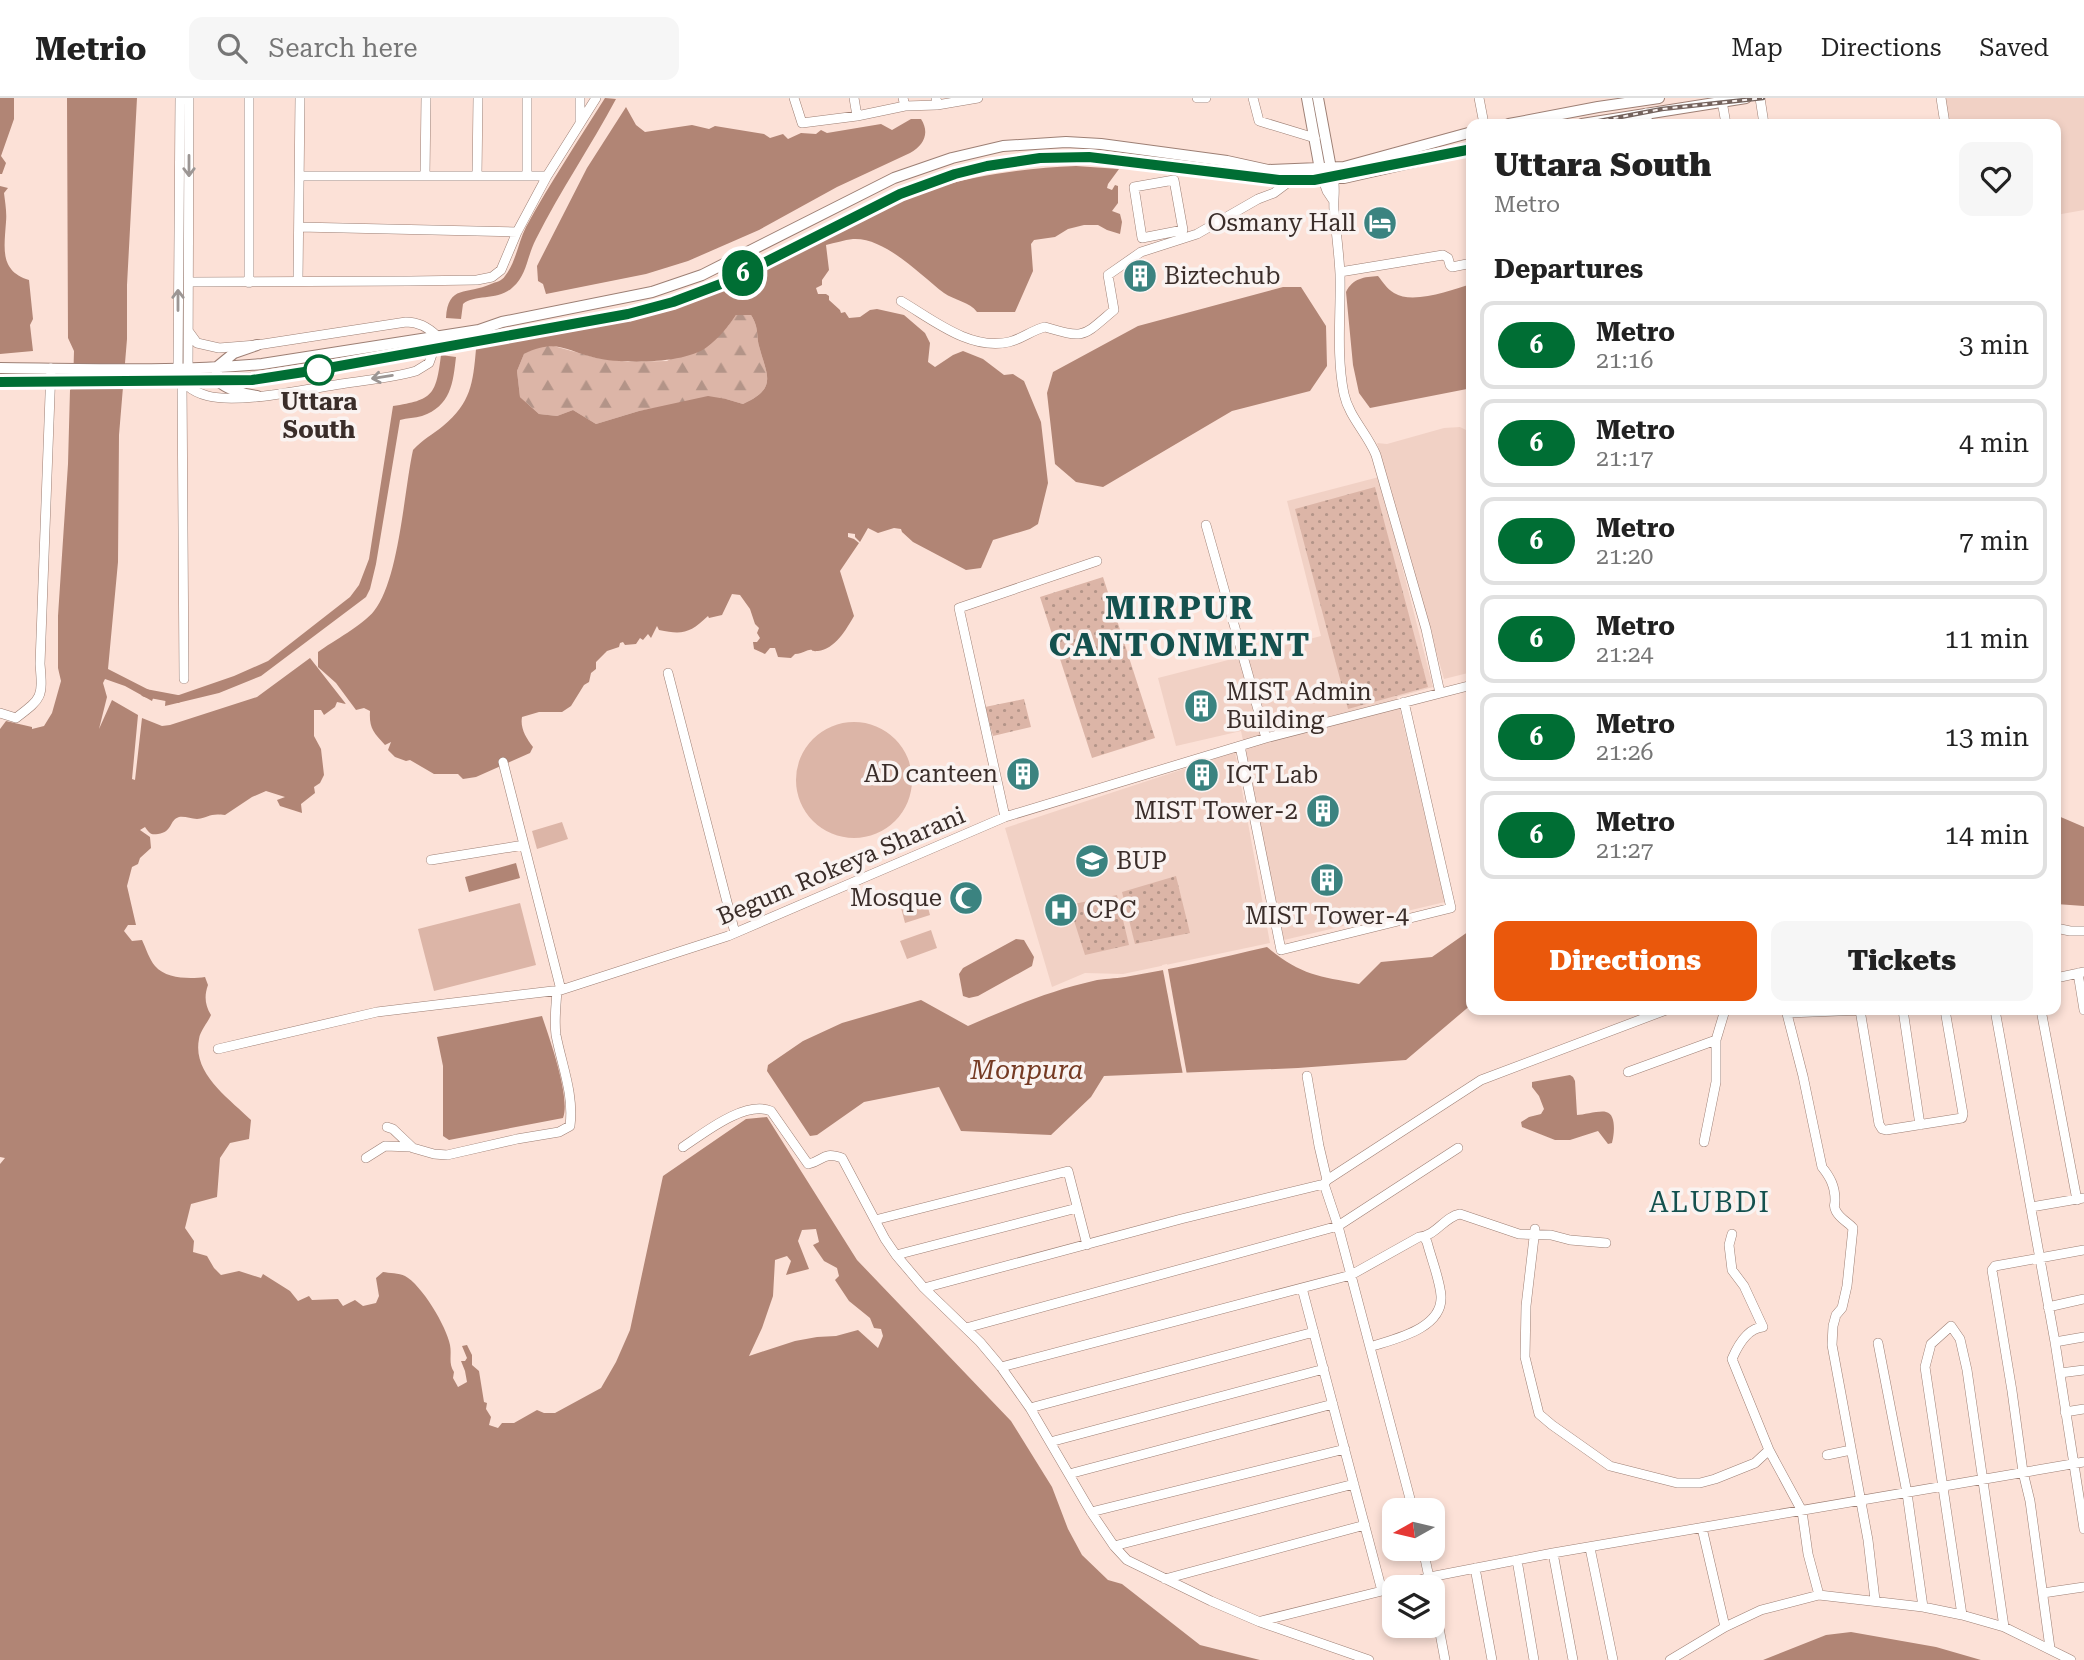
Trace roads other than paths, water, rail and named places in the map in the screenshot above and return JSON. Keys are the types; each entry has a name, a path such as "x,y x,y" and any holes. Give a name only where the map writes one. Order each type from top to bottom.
{"main road":[{"path":"1307,98 1326,173"},
{"path":"1318,98 1326,173"},
{"path":"1535,119 1660,98"},
{"path":"1647,119 1746,98"},
{"path":"1268,170 1278,177 1294,178 1326,173 1466,134"},
{"path":"0,380 128,369 262,364 436,341 464,340 479,330 509,320 652,292 702,275 894,178 967,153 1023,144 1085,142 1227,161 1268,170 1326,173 1344,178 1466,150"},
{"path":"0,368 127,381 217,380 270,376 436,341"},
{"path":"217,367 234,354 257,345"},
{"path":"217,367 217,380"},
{"path":"217,380 231,390 257,396"}],"street":[{"path":"180,98 185,381 184,679"},
{"path":"183,368 189,330 190,98"},
{"path":"249,98 249,283"},
{"path":"299,281 300,98"},
{"path":"425,176 426,98"},
{"path":"477,176 478,98"},
{"path":"527,98 527,176"},
{"path":"580,98 580,123"},
{"path":"189,282 487,279 496,275 501,270 517,232 547,176 596,98"},
{"path":"794,98 802,123 857,116 904,102 978,98"},
{"path":"854,98 857,116"},
{"path":"1199,98 1206,98"},
{"path":"1253,98 1259,121 1315,138"},
{"path":"1479,98 1483,119"},
{"path":"1760,98 1763,119"},
{"path":"1941,98 1944,119"},
{"path":"1722,101 1725,119"},
{"path":"1326,173 1335,186 1333,200 1340,272 1340,364 1344,397 1354,420 1369,438 1376,455 1423,616 1440,693"},
{"path":"300,176 547,176"},
{"path":"901,301 950,330 973,340 1012,341 1045,327 1063,334 1086,334 1114,310 1108,275 1141,253 1206,229 1258,199 1274,193 1294,178"},
{"path":"1174,180 1183,230 1164,234 1142,238 1134,187 1174,180"},
{"path":"299,227 517,232"},
{"path":"1164,234 1166,244"},
{"path":"1340,272 1443,255 1448,258 1452,267 1466,264"},
{"path":"185,381 195,391 209,397 229,398 416,371 429,363 436,341 429,328 406,322 225,348 209,347 194,341 189,330"},
{"path":"0,713 16,718 36,702 42,690 40,664 56,374"},
{"path":"1206,525 1266,738"},
{"path":"1005,817 958,608 1097,561"},
{"path":"668,673 735,933"},
{"name":"Begum Rokeya Sharani","path":"218,1049 377,1012 559,990 735,933 1005,817 1266,738 1466,686"},
{"path":"1240,746 1281,950 1451,908 1404,702"},
{"path":"366,1158 385,1146 447,1155 559,1132 570,1126 572,1112 569,1085 555,1032 559,990 503,762"},
{"path":"431,860 524,845"},
{"path":"2061,929 2084,931"},
{"path":"2061,977 2081,973 2084,1010"},
{"path":"924,1288 1326,1182 1482,1080 1652,1015"},
{"path":"1703,1142 1716,1082 1716,1040 1724,1015"},
{"path":"1788,1015 1822,1167 1831,1178 1834,1189 1834,1207 1853,1228 1847,1286 1842,1308 1836,1315 1833,1326 1832,1345 1875,1600"},
{"path":"1863,1015 1879,1124 1886,1130 1959,1118 1963,1114 1946,1015"},
{"path":"1904,1015 1920,1125"},
{"path":"1996,1015 2065,1412 2079,1462 2084,1529"},
{"path":"2031,1207 2080,1199 2042,1015"},
{"path":"1628,1072 1716,1040"},
{"path":"1307,1076 1326,1182 1410,1498"},
{"path":"683,1147 738,1114 757,1108 771,1111 808,1164 822,1156 842,1158 896,1255 924,1288 1001,1367 1030,1408 1091,1512 1127,1560 1260,1622 1369,1660"},
{"path":"387,1127 393,1129 413,1148"},
{"path":"965,1328 1338,1226 1458,1148"},
{"path":"875,1220 1068,1171 1087,1244"},
{"path":"896,1255 1077,1208"},
{"path":"1001,1367 1351,1275 1419,1237 1424,1237 1452,1216 1460,1214 1519,1234 1535,1231 1570,1240 1606,1243"},
{"path":"1535,1231 1526,1306 1525,1357 1539,1414 1609,1466 1676,1483 1700,1483 1715,1479 1755,1462 1769,1450"},
{"path":"1732,1234 1729,1245 1732,1270 1745,1286 1763,1327 1756,1327 1746,1335 1732,1359 1769,1450 1802,1511 1808,1554 1819,1595"},
{"path":"1370,1348 1408,1335 1433,1321 1439,1310 1441,1296 1424,1237"},
{"path":"2049,1648 2030,1501 2023,1472 1992,1270 1995,1266 2084,1250"},
{"path":"1260,1622 1382,1591 1302,1288"},
{"path":"2048,1307 2084,1299"},
{"path":"1962,1615 1925,1367 1931,1343 1951,1326 1960,1339 1965,1362 2004,1627"},
{"path":"1030,1408 1314,1332"},
{"path":"2054,1342 2084,1336"},
{"path":"1878,1343 1907,1493 1923,1607"},
{"path":"1050,1442 1324,1370"},
{"path":"2060,1373 2084,1370"},
{"path":"1069,1474 1333,1404"},
{"path":"2065,1412 2084,1409"},
{"path":"1091,1512 1345,1449"},
{"path":"1827,1455 1851,1450"},
{"path":"1440,1575 2079,1462"},
{"path":"1114,1546 1354,1484"},
{"path":"1165,1580 1365,1525"},
{"path":"1702,1528 1726,1627"},
{"path":"1590,1548 1614,1660"},
{"path":"1553,1553 1573,1660"},
{"path":"1517,1560 1534,1660"},
{"path":"1475,1568 1492,1660"},
{"path":"2043,1593 2084,1587"},
{"path":"1670,1660 1761,1610 1819,1595 1875,1600 1962,1615 2004,1627 2071,1660"},
{"path":"1441,1638 1445,1660"}],"water":[{"path":"0,98 14,98 14,119 1,156 6,163 2,174 0,174"},
{"path":"67,98 137,98 127,285 127,339 119,435 118,562 108,669 155,693 152,701 125,686 105,679 103,683 107,697 99,729 112,700 138,715 132,779 135,780 142,718 162,726 170,725 257,697 310,658 346,704 337,702 335,707 324,715 321,710 314,710 314,736 321,749 324,775 314,787 315,793 301,804 302,813 280,806 277,800 285,797 266,791 225,815 197,819 179,817 169,829 158,834 151,834 145,827 140,830 150,837 151,848 140,858 138,864 132,867 127,886 136,925 128,925 124,931 132,941 142,940 155,966 165,973 178,977 205,977 208,985 207,1008 211,1015 199,1039 201,1063 214,1085 251,1120 249,1139 230,1143 220,1158 217,1197 191,1204 185,1228 194,1241 193,1252 207,1256 221,1275 239,1271 261,1278 263,1274 290,1291 298,1301 309,1296 312,1300 338,1299 343,1306 355,1300 363,1306 376,1303 379,1296 376,1278 383,1272 405,1276 425,1297 444,1328 450,1345 453,1378 458,1387 467,1382 461,1361 467,1358 462,1346 467,1345 472,1355 472,1365 479,1371 484,1402 487,1403 486,1409 491,1417 489,1425 498,1428 502,1423 514,1423 537,1410 555,1413 601,1388 630,1330 663,1176 746,1119 767,1117 857,1260 1011,1421 1052,1487 1068,1529 1082,1555 1108,1580 1122,1584 1200,1645 1260,1660 0,1660 0,1164 5,1158 0,1157 0,729 6,721 32,729 44,726 52,713 61,681 58,668 58,616 74,351 68,338","holes":["816,1229 819,1242 813,1245 824,1261 837,1268 839,1276 835,1280 849,1301 870,1318 874,1328 881,1329 883,1336 878,1348 858,1330 836,1336 795,1341 749,1356 773,1296 775,1260 787,1256 791,1261 786,1275 809,1269 798,1241 802,1230"]},
{"path":"605,98 616,99 545,221 518,282 501,294 463,304 461,319 446,318 450,300 455,295 497,282 505,276 512,265 526,227"},
{"path":"626,107 636,125 645,132 692,125 709,129 715,126 764,134 770,138 783,134 788,139 801,133 816,134 821,130 827,133 881,124 892,130 911,119 921,119 925,134 919,146 910,153 837,187 759,230 688,261 646,274 546,294 543,284 538,281 537,266 587,168"},
{"path":"1076,166 1119,169 1107,188 1112,190 1115,185 1118,186 1118,203 1112,211 1120,214 1120,234 1098,225 1084,225 1068,229 1055,237 1034,240 1031,244 1033,271 1015,312 977,312 944,293 890,250 877,244 853,239 826,245 829,270 822,280 822,285 816,288 818,294 829,296 829,300 841,313 845,312 849,318 860,317 877,309 904,315 925,333 930,343 928,362 935,367 963,351 983,359 1004,375 1013,374 1024,381 1041,422 1048,483 1038,524 993,540 981,568 966,570 913,542 901,529 894,528 878,533 868,528 860,542 855,534 848,533 848,537 859,543 840,571 854,616 830,647 795,654 791,658 778,657 775,648 770,648 765,654 754,649 753,642 760,638 757,633 759,628 740,595 732,594 722,615 708,616 686,631 659,630 657,626 651,638 648,634 636,644 625,645 623,642 619,647 607,651 596,662 596,669 591,673 589,682 584,685 571,706 562,712 539,712 522,717 524,733 533,747 530,753 476,777 463,779 458,774 434,774 410,760 395,757 388,750 391,742 385,745 373,730 370,711 364,708 356,710 336,683 318,667 318,652 363,622 374,611 382,597 400,534 413,450 460,409 472,382 476,349 488,344 622,321 675,307 711,294 785,257 816,245 919,193 987,175","holes":["736,315 751,315 767,380 766,387 743,404 708,396 639,411 596,424 573,410 557,416 539,414 520,397 517,371 524,354 535,349 561,347 596,358 621,361 669,360 697,353 715,340"]},
{"path":"0,186 8,188 4,193 5,250 8,265 29,280 33,351 0,354"},
{"path":"1378,276 1394,293 1411,298 1466,286 1466,389 1370,408 1359,393 1353,365 1346,292 1356,281"},
{"path":"1283,287 1301,287 1326,326 1327,366 1310,391 1232,411 1103,487 1076,482 1055,464 1047,393 1053,372 1138,326"},
{"path":"441,355 456,357 452,384 445,400 432,412 400,420 376,564 366,597 261,676 219,693 165,706 166,695 179,695 268,661 350,597 359,585 369,559 393,406 417,401 430,393 437,379"},
{"path":"2061,817 2084,827 2084,906 2061,904"},
{"path":"516,863 520,878 469,892 465,877"},
{"name":"Monpura","path":"1466,933 1466,1009 1406,1060 1298,1068 1104,1076 1091,1097 1051,1135 961,1131 939,1087 864,1102 817,1135 810,1136 767,1071 768,1065 803,1041 842,1023 921,1000 968,1026 1029,1000 1077,985 1267,947 1300,969 1359,984 1381,962 1432,957"},
{"path":"1016,939 1024,940 1034,957 1032,966 978,996 963,996 959,974 963,968"},
{"path":"542,1016 562,1082 565,1109 563,1118 449,1140 443,1136 443,1066 437,1037"},
{"path":"1570,1075 1575,1081 1577,1115 1600,1112 1609,1114 1614,1126 1612,1143 1608,1144 1598,1131 1570,1140 1555,1140 1522,1127 1521,1122 1541,1114 1544,1109 1532,1082"},
{"path":"1851,1632 1936,1647 1981,1660 1763,1660 1826,1635"}],"waterway":[{"path":"145,693 177,699"}],"railway":[{"path":"1610,119 1662,109 1763,98"},
{"path":"0,382 252,380 628,314 673,302 726,282 899,194 987,166 1040,158 1089,157 1279,180 1314,180 1466,150"}],"metro line":[{"name":"6","path":"0,382 252,380 628,314 673,302 726,282 900,194 955,174 987,166 1040,158 1089,157 1279,180 1314,180 1466,150"}],"place":[{"name":"Osmany Hall","path":"1380,223"},
{"name":"Biztechub","path":"1140,276"},
{"name":"Uttara South","path":"319,370"},
{"name":"MIST Admin Building","path":"1201,706"},
{"name":"AD canteen","path":"1023,774"},
{"name":"ICT Lab","path":"1202,775"},
{"name":"MIST Tower-2","path":"1323,811"},
{"name":"BUP","path":"1092,861"},
{"name":"MIST Tower-4","path":"1327,880"},
{"name":"Mosque","path":"966,898"},
{"name":"CPC","path":"1061,910"}],"district":[{"name":"MIRPUR CANTONMENT","path":"1180,626"},
{"name":"ALUBDI","path":"1710,1202"}]}
